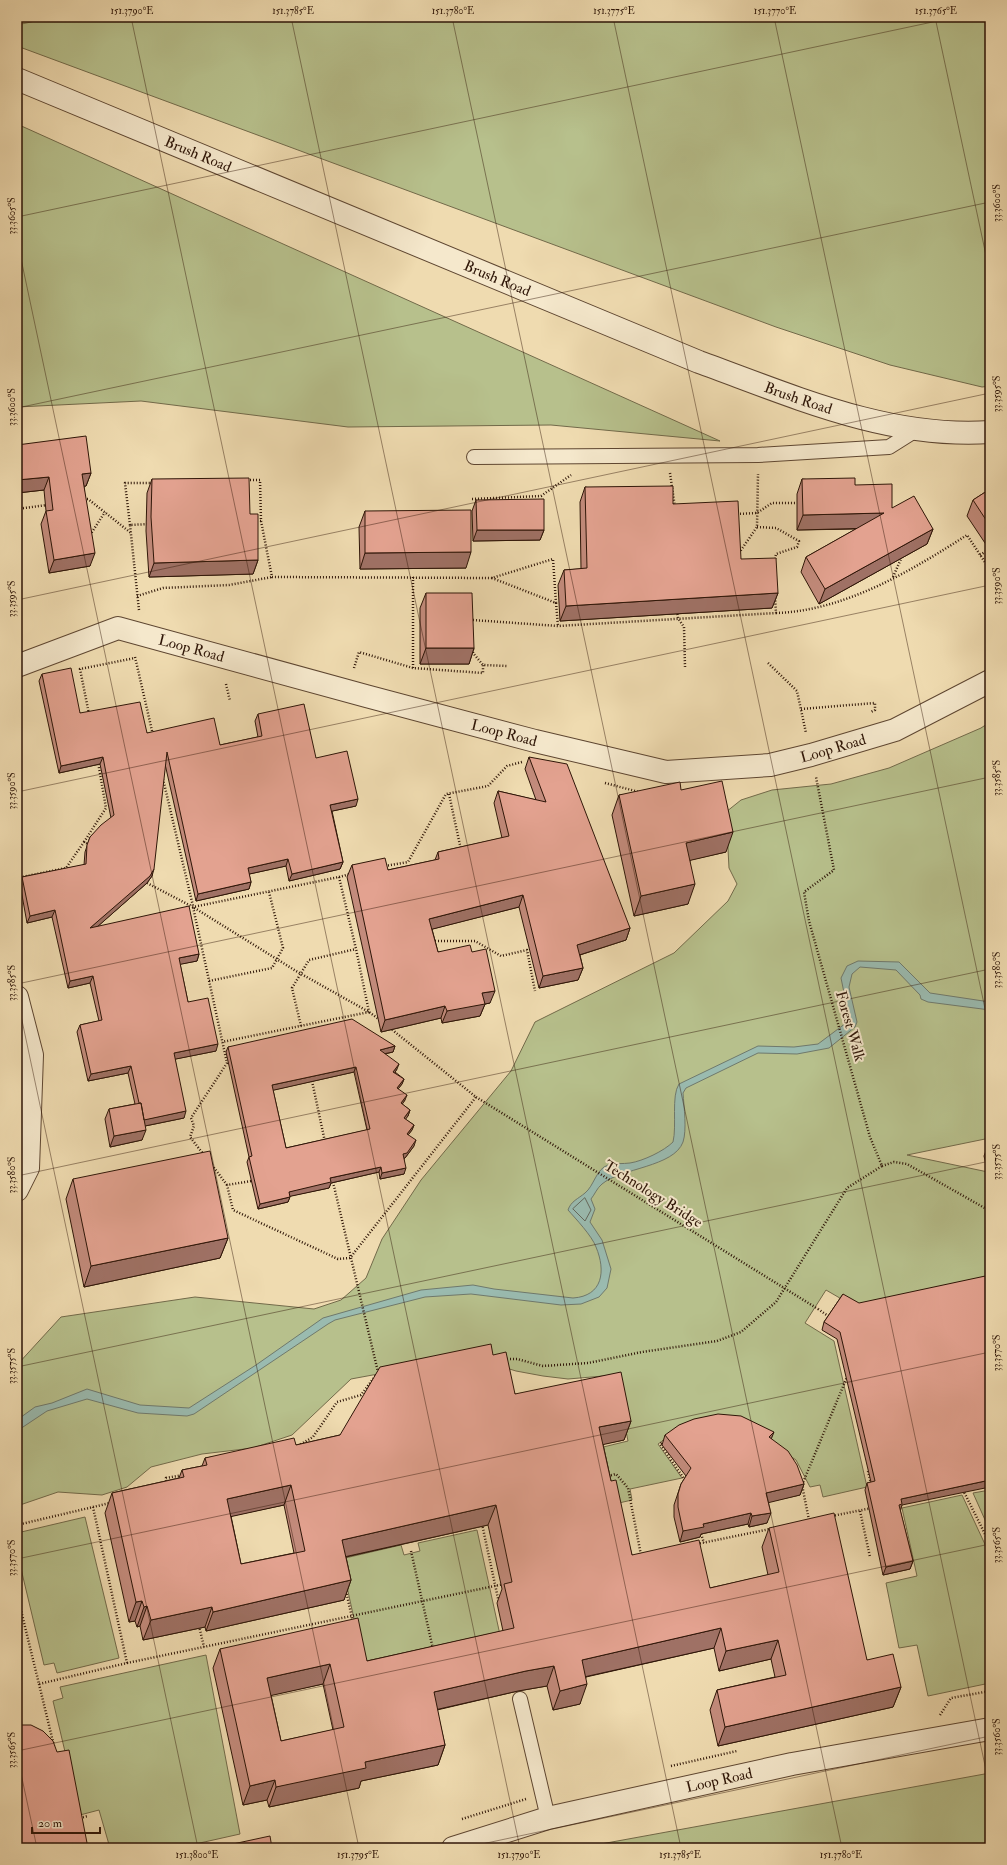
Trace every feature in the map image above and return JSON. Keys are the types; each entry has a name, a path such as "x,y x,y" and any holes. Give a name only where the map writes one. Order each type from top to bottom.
{"street":[{"name":"Brush Road","path":"17,80 699,362 852,417 916,430 990,432"},
{"name":"Loop Road","path":"17,666 118,628 366,696 666,772 770,765 811,755 895,730 990,681"},
{"path":"17,996 32,1055 28,1168 17,1190"},
{"name":"Loop Road","path":"453,1848 548,1818 792,1764 990,1729"}],"lane":[{"path":"474,457 758,455 889,447 916,430"},
{"path":"520,1699 548,1818"}],"path":[{"path":"734,558 757,527 758,455"},
{"path":"668,456 676,512"},
{"path":"472,498 541,496 597,457"},
{"path":"244,480 260,480 262,521 272,577"},
{"path":"139,613 125,483 157,482"},
{"path":"80,500 88,498 131,533"},
{"path":"736,514 757,513 772,504 796,503"},
{"path":"17,509 48,504"},
{"path":"86,541 105,512"},
{"path":"246,522 262,521"},
{"path":"130,525 153,524"},
{"path":"757,527 776,528 799,541 797,547 776,554 774,568"},
{"path":"473,626 473,619 558,626 678,618 796,613 830,605 922,564 967,535 990,570"},
{"path":"980,555 990,549"},
{"path":"137,596 163,588 229,585 272,577 492,578 553,559 558,626"},
{"path":"893,577 901,559"},
{"path":"413,577 413,668"},
{"path":"492,578 556,603"},
{"path":"554,582 562,582"},
{"path":"775,593 776,613"},
{"path":"677,603 678,618 684,627 685,667"},
{"path":"354,668 358,652 413,668 483,673 483,665 473,653 473,646"},
{"path":"90,721 80,669 135,657 155,743"},
{"path":"768,663 797,691 806,735 813,732"},
{"path":"483,665 507,666"},
{"path":"226,684 230,701"},
{"path":"801,709 874,703 875,710 868,713"},
{"name":"Forest Walk","path":"811,755 834,870 804,892 809,921 870,1137 882,1166"},
{"path":"17,878 66,868 84,842 106,808 98,758"},
{"path":"162,774 227,1063 191,1118 194,1126 190,1137 227,1186 233,1210 338,1259 350,1258 476,1097"},
{"path":"449,794 462,857"},
{"path":"84,842 88,844"},
{"path":"193,907 339,877 369,1012"},
{"path":"147,883 193,907 277,960 369,1012 381,1022"},
{"path":"209,981 272,968 283,948 269,892"},
{"path":"427,941 475,941 501,956 527,950 535,991"},
{"path":"301,1026 292,988 309,960 356,949"},
{"path":"222,1042 369,1012"},
{"name":"Technology Bridge","path":"388,1026 476,1097 836,1321"},
{"path":"312,1081 325,1145"},
{"path":"497,1359 517,1359 543,1366 588,1363 642,1352 717,1341 741,1332 776,1302 847,1188 882,1166 894,1162 907,1164 990,1211"},
{"path":"227,1186 251,1181"},
{"path":"333,1182 378,1372"},
{"path":"294,1448 312,1437 337,1402 361,1394 378,1372 386,1371"},
{"path":"802,1485 850,1371"},
{"path":"312,1437 314,1444"},
{"path":"670,1438 660,1444 686,1481"},
{"path":"868,1470 871,1485"},
{"path":"168,1489 166,1478 189,1473"},
{"path":"604,1477 616,1474 628,1488 641,1556"},
{"path":"799,1480 802,1485 809,1521 816,1520"},
{"path":"956,1491 970,1488"},
{"path":"963,1490 990,1544"},
{"path":"17,1525 116,1501"},
{"path":"93,1507 127,1663"},
{"path":"831,1517 875,1508"},
{"path":"860,1511 870,1557"},
{"path":"480,1517 498,1603"},
{"path":"696,1544 771,1529"},
{"path":"701,1534 704,1543"},
{"path":"411,1552 434,1656"},
{"path":"634,1557 649,1554"},
{"path":"39,1684 127,1663 510,1583"},
{"path":"345,1587 353,1624"},
{"path":"17,1594 56,1750"},
{"path":"199,1624 204,1647"},
{"path":"76,1811 78,1818 88,1816"}],"green space":[{"path":"17,17 990,17 990,386 982,387 890,365 776,327 17,46"},
{"path":"17,124 720,441 551,425 348,427 141,401 17,407"},
{"path":"990,722 990,1138 907,1155 988,1172 990,1180 990,1279 857,1308 826,1290 805,1323 834,1341 867,1487 823,1497 820,1485 810,1487 796,1460 774,1445 677,1431 658,1444 682,1478 630,1489 632,1500 610,1505 595,1449 628,1441 615,1375 568,1379 543,1376 516,1371 470,1357 351,1379 292,1435 253,1448 202,1454 151,1467 127,1487 102,1495 58,1492 17,1506 17,1365 61,1317 195,1297 314,1309 341,1300 366,1278 382,1239 421,1180 511,1071 535,1022 674,953 728,901 737,884 729,868 726,812 741,800 772,790 831,784 889,768 981,728"},
{"path":"990,1490 990,1531 973,1493"},
{"path":"962,1495 990,1555 990,1683 928,1696 917,1645 899,1648 886,1583 917,1576 902,1508"},
{"path":"85,1517 119,1658 57,1673 54,1663 44,1665 17,1552 17,1533"},
{"path":"477,1530 502,1644 366,1674 341,1559 401,1545 404,1555 420,1551 418,1543"},
{"path":"206,1655 240,1834 182,1847 110,1848 99,1810 80,1815 53,1701 63,1698 60,1687"},
{"path":"990,1773 990,1848 579,1848"}],"water":[{"path":"858,961 899,962 930,993 990,1002 990,1010 928,1002 921,999 920,995 896,970 860,967 852,974 849,987 857,1022 855,1027 829,1048 797,1054 758,1053 686,1088 683,1093 685,1131 683,1142 678,1150 669,1157 658,1162 621,1174 602,1184 591,1199 595,1209 590,1222 602,1240 611,1269 607,1288 599,1297 581,1304 561,1305 471,1294 425,1297 335,1320 194,1414 187,1416 138,1413 87,1399 47,1411 17,1431 17,1420 35,1407 52,1403 87,1389 140,1405 189,1408 256,1365 323,1318 421,1290 473,1285 494,1289 573,1298 591,1293 600,1281 601,1265 599,1256 591,1238 568,1210 571,1204 588,1190 604,1167 610,1164 630,1163 641,1160 659,1152 673,1142 675,1096 679,1084 758,1046 794,1047 818,1044 846,1023 849,1020 849,1017 841,978 847,966"}],"building":[{"path":"86,436 91,473 82,474 95,553 54,560 46,511 53,510 49,477 17,480 17,445"},
{"path":"249,478 250,514 258,514 258,560 154,563 151,517 152,479"},
{"path":"855,478 855,485 892,484 892,508 914,496 933,529 825,589 806,557 884,513 803,515 802,479"},
{"path":"673,486 673,504 738,501 741,559 776,558 778,593 566,606 564,570 587,568 585,487"},
{"path":"990,489 990,526 973,500"},
{"path":"544,499 544,530 477,530 476,500"},
{"path":"471,510 471,552 365,553 365,511"},
{"path":"426,593 472,593 474,648 426,648"},
{"path":"71,668 80,713 140,702 147,733 214,718 220,745 262,736 258,714 304,704 316,758 347,751 358,799 330,805 343,862 292,874 288,859 248,868 251,882 198,894 167,752 154,869 150,876 90,928 189,906 199,954 179,958 188,1002 208,998 218,1044 174,1053 186,1111 144,1120 131,1066 91,1074 80,1025 102,1020 93,976 70,981 55,910 30,916 22,877 86,864 87,845 90,837 101,825 114,815 103,757 61,766 42,674"},
{"path":"529,757 567,764 630,928 577,945 583,968 543,976 523,895 429,919 438,952 470,945 472,952 486,949 495,991 482,993 485,1004 447,1011 445,1006 385,1020 352,865 385,858 388,870 439,859 438,852 509,836 498,791 546,802"},
{"path":"722,781 733,832 686,843 695,884 641,896 619,795 680,782 681,790"},
{"path":"352,1019 395,1046 380,1050 399,1064 393,1072 404,1079 397,1088 407,1095 401,1103 410,1110 404,1118 414,1125 407,1134 416,1140 407,1153 403,1154 406,1168 382,1173 381,1167 330,1178 331,1182 289,1192 290,1197 260,1204 249,1157 252,1156 228,1047","holes":["356,1067 370,1129 286,1148 272,1085"]},
{"path":"141,1103 146,1130 114,1136 109,1109"},
{"path":"987,1148 990,1148 990,1161"},
{"path":"210,1151 228,1238 91,1266 73,1179"},
{"path":"990,1275 990,1480 901,1499 902,1504 899,1505 913,1561 886,1567 867,1483 875,1481 840,1332 824,1322 843,1294 859,1303"},
{"path":"491,1344 493,1355 506,1352 515,1394 621,1372 631,1421 599,1427 611,1481 616,1480 632,1555 699,1540 710,1588 779,1572 769,1528 834,1513 867,1660 893,1654 901,1687 725,1727 717,1690 786,1675 778,1640 726,1651 721,1628 582,1660 587,1684 560,1691 554,1666 434,1692 445,1745 365,1762 366,1768 276,1787 275,1780 250,1786 220,1649 358,1618 367,1661 514,1628 504,1584 512,1582 496,1505 342,1540 351,1580 213,1612 212,1607 151,1620 147,1606 144,1607 142,1601 136,1602 112,1493 184,1477 182,1470 207,1465 205,1458 294,1438 296,1445 340,1435 380,1367","holes":["291,1485 305,1551 241,1564 227,1499","330,1664 344,1727 281,1741 267,1678"]},
{"path":"718,1414 741,1416 774,1432 769,1437 788,1451 797,1465 804,1484 766,1493 771,1513 752,1516 751,1513 703,1524 704,1527 683,1531 678,1507 678,1494 681,1484 691,1468 665,1435 679,1425 694,1419"},
{"path":"17,1725 31,1725 43,1731 53,1741 57,1752 69,1750 88,1848 17,1848"},
{"path":"270,1836 272,1848 219,1848 219,1847"}]}
